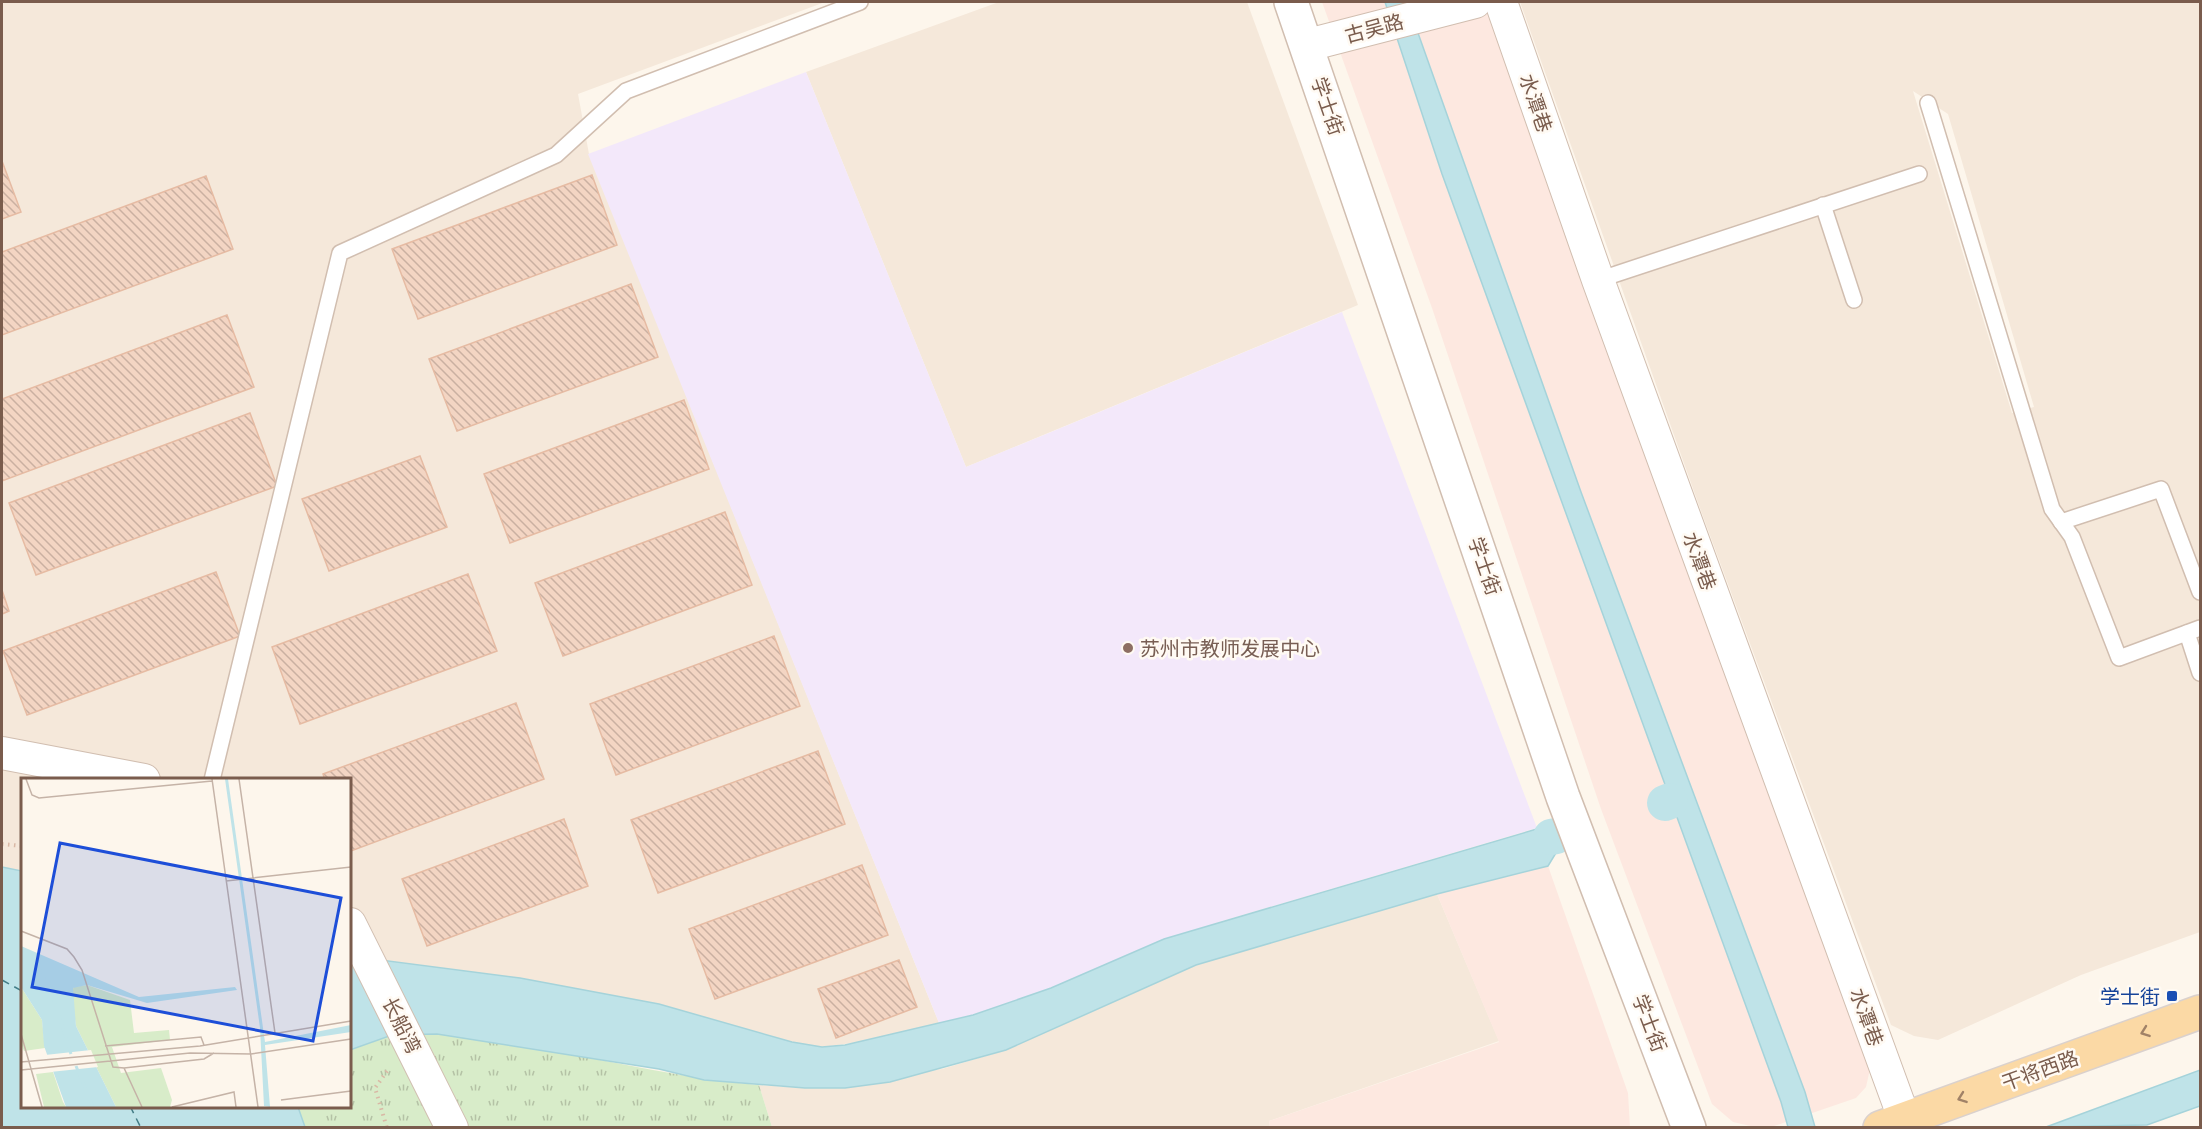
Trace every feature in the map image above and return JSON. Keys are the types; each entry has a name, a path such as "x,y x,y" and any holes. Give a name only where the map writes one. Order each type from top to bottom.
{"main road":[{"name":"干将西路","path":"1892,1123 2200,1012"}],"street":[{"name":"学士街","path":"1291,2 1308,45 1563,797 1689,1128"},
{"name":"古吴路","path":"1308,45 1475,2"},
{"name":"水潭巷","path":"1501,2 1892,1123"},
{"path":"2,753 133,778"},
{"name":"长船湾","path":"351,926 452,1128"}],"lane":[{"path":"212,778 340,253 556,155 626,91 860,2"},
{"path":"1928,103 2052,509 2072,537 2119,658 2194,631 2200,673"},
{"path":"1598,280 1919,174"},
{"path":"1823,205 1854,300"},
{"path":"2061,522 2160,489 2200,592"}],"path":[{"path":"2,844 21,846"},
{"path":"387,1128 375,1088 388,1070"}],"shaded area":[{"path":"2,2 825,2 578,94 589,154 939,1023 867,1041 822,1047 792,1042 520,978 351,956 351,778 21,778 21,871 2,867"},
{"path":"999,2 1247,2 1358,305 966,467 806,72"},
{"path":"1322,2 1485,2 1870,1069 1866,1087 1856,1098 1774,1126 1759,1128 1733,1122 1712,1104 1601,809 1432,308"},
{"path":"1520,2 2200,2 2200,932 2081,975 1938,1040 1914,1036 1891,1025 1701,511","holes":["1913,91 1948,114 2034,407 2012,413"]},
{"name":"苏州市教师发展中心","path":"806,72 966,467 1342,312 1537,828 1219,922 1051,988 972,1015 939,1023 588,154"},
{"path":"1548,866 1628,1093 1630,1127 1270,1128 1269,1121 1499,1042 1437,894"},
{"path":"1437,894 1499,1041 1269,1121 1270,1127 772,1127 759,1085 805,1088 942,1069 1006,1050 1196,965"}],"green space":[{"path":"411,1033 498,1041 672,1073 759,1085 772,1127 305,1128 298,1108 351,1108 351,1050 392,1035"}],"water":[{"path":"1385,2 1407,2 1581,492 1805,1092 1815,1127 1788,1127 1781,1102 1442,174"},
{"path":"1547,826 1556,853 1548,866 1437,894 1196,965 1006,1050 890,1082 845,1088 805,1088 704,1080 659,1069 437,1034 392,1035 351,1050 351,956 520,978 659,1004 792,1042 822,1047 845,1045 973,1015 1051,988 1164,939"},
{"path":"2,867 21,871 21,1108 298,1108 305,1127 2,1127"},
{"path":"2200,1070 2200,1106 2147,1125 2046,1127"}],"building":[{"path":"2,161 21,212 2,219"},
{"path":"592,175 617,245 418,319 392,249"},
{"path":"206,176 233,249 2,335 2,252"},
{"path":"631,284 658,357 457,431 429,359"},
{"path":"227,315 254,387 2,481 2,399"},
{"path":"684,400 709,469 510,543 484,474"},
{"path":"250,413 277,486 36,575 9,503"},
{"path":"420,456 447,527 329,571 302,499"},
{"path":"725,512 752,585 563,656 535,583"},
{"path":"216,572 240,636 27,715 3,651"},
{"path":"468,574 497,651 300,724 272,647"},
{"path":"2,590 9,611 2,614"},
{"path":"774,636 800,706 616,775 590,704"},
{"path":"516,703 544,779 351,851 351,778 324,778 323,774"},
{"path":"818,751 845,824 658,893 631,820"},
{"path":"564,819 588,886 427,946 402,879"},
{"path":"862,865 888,935 715,999 689,929"},
{"path":"899,960 917,1007 836,1038 818,989"}],"waterway":[{"path":"1665,803 1670,801"},
{"path":"1551,837 1556,836"}],"ferry route":[{"path":"2,980 21,990"},
{"path":"131,1108 141,1128"}],"place":[{"name":"苏州市教师发展中心","path":"1128,648"},
{"name":"学士街","path":"2172,996"}]}
